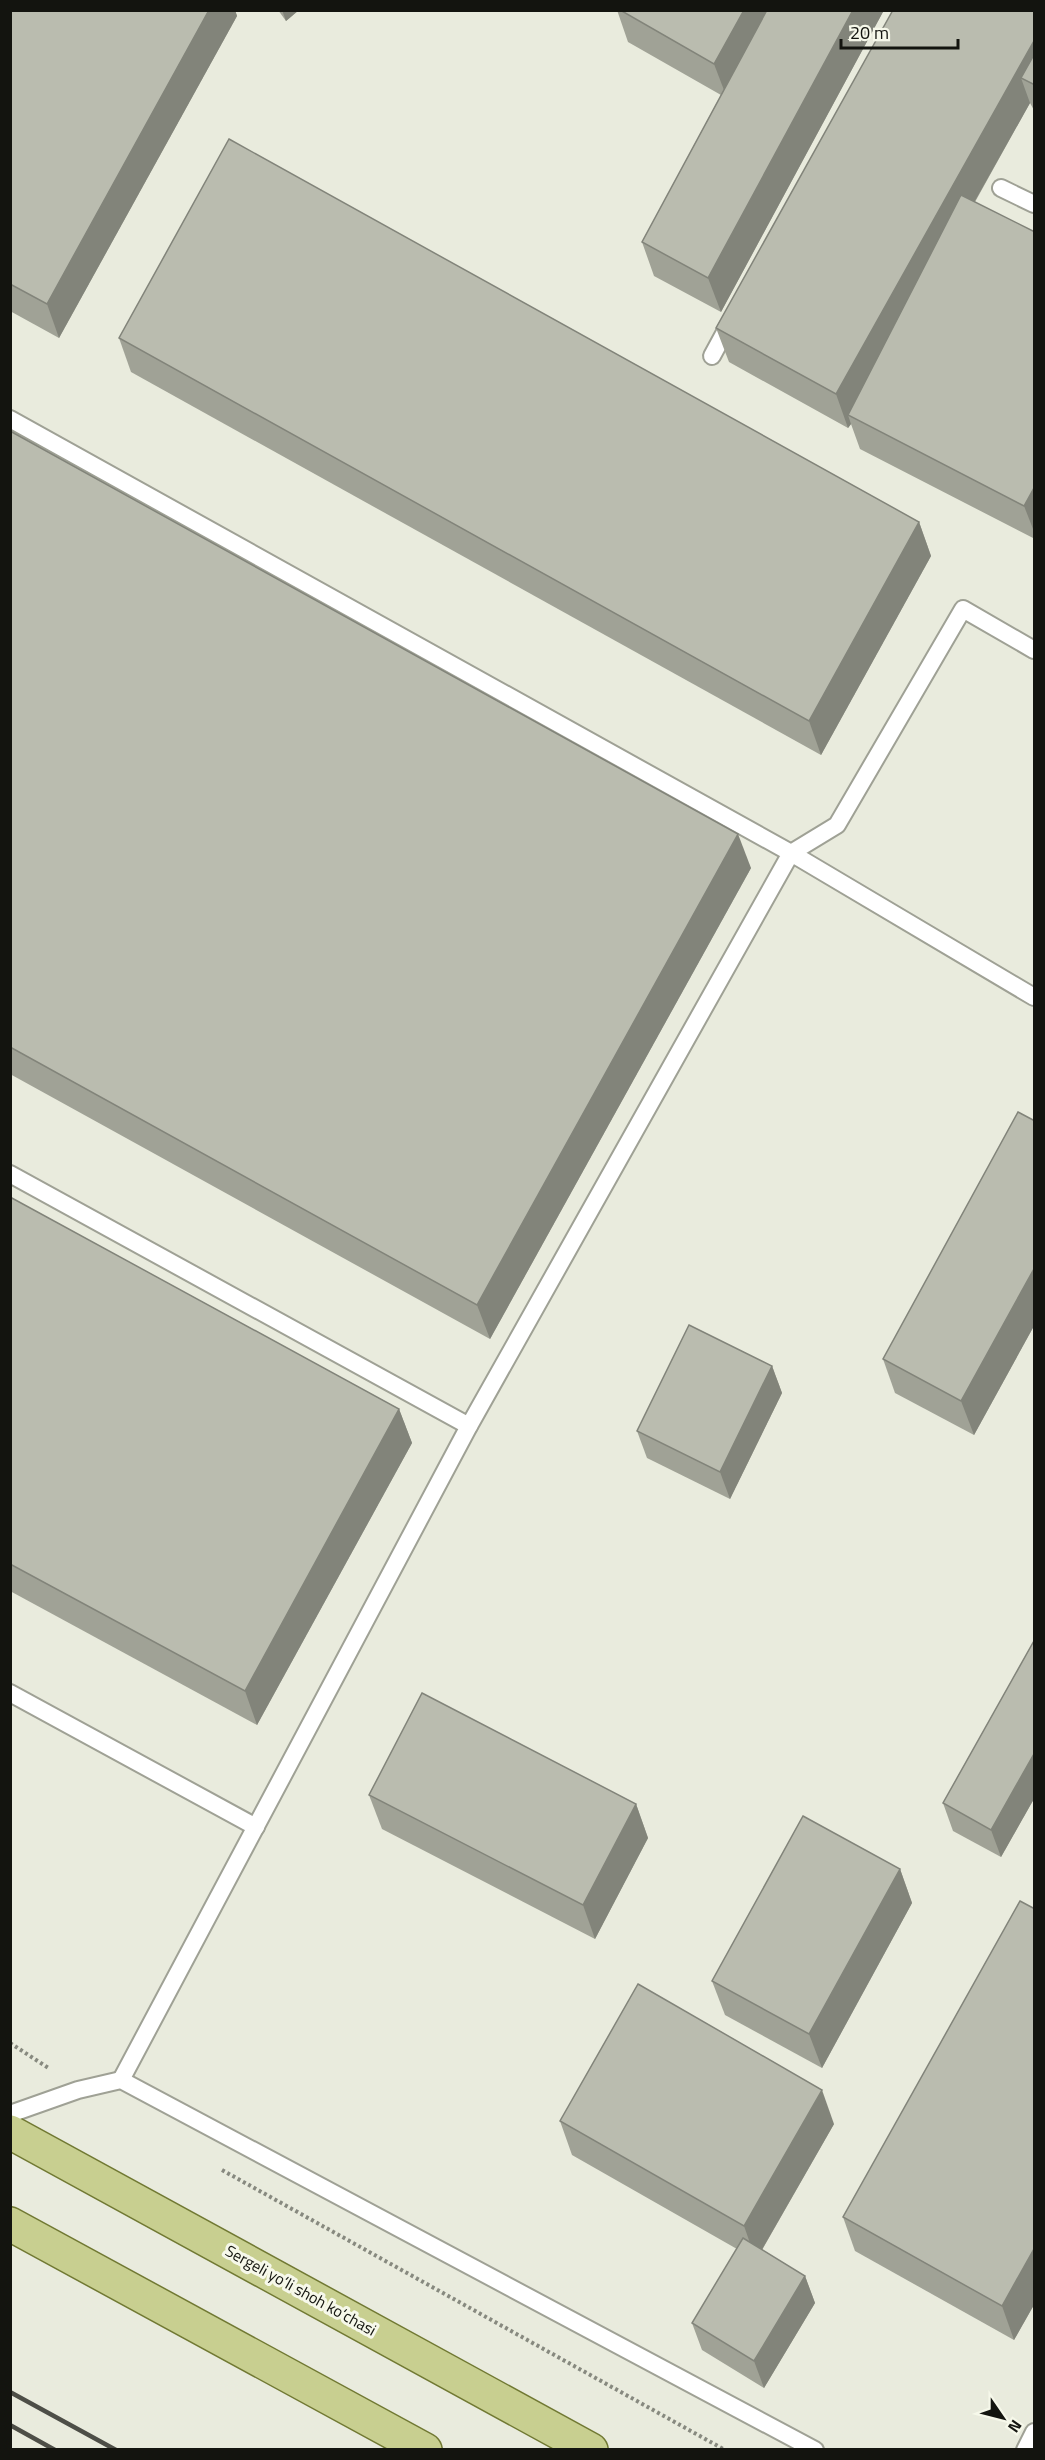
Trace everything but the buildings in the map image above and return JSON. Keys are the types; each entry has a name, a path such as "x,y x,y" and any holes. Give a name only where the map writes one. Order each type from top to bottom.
{"main road":[{"name":"Sergeli yo‘li shoh ko‘chasi","path":"10,2132 591,2450"},
{"path":"10,2224 425,2450"}],"lane":[{"path":"1001,188 1035,204"},
{"path":"712,357 741,304"},
{"path":"10,419 791,853 1035,997"},
{"path":"121,2080 469,1426 791,853 837,825 963,609 1035,650"},
{"path":"10,1174 469,1426"},
{"path":"10,1693 256,1827"},
{"path":"10,2114 78,2090 121,2080 815,2450"},
{"path":"1025,2450 1035,2432"}],"path":[{"path":"10,2043 31,2054 78,2090"},
{"path":"214,2165 725,2450"}],"railway":[{"path":"10,2392 116,2450"},
{"path":"10,2425 55,2450"}]}
